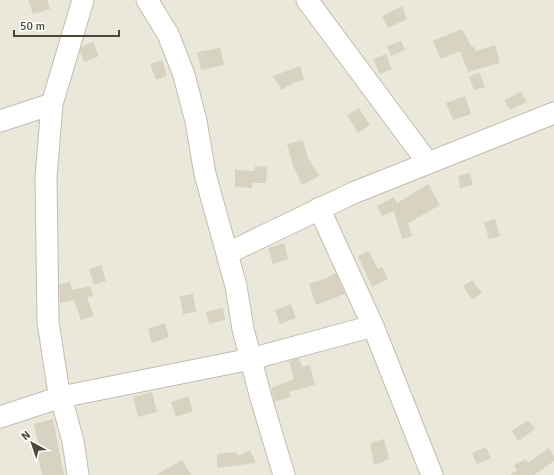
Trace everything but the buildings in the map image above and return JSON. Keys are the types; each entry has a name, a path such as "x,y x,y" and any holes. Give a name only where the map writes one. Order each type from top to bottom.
{"street":[{"path":"78,475 74,441 61,397 48,322 46,177 52,104 83,0"},
{"path":"147,0 168,34 184,74 196,121 205,174 228,253 251,359 284,475"},
{"path":"307,0 428,163"},
{"path":"0,121 52,104"},
{"path":"228,253 319,208 554,113"},
{"path":"319,208 373,326 432,475"},
{"path":"0,418 61,397 251,359 373,326"}],"shaded area":[{"path":"0,0 554,0 554,475 0,475"}]}
